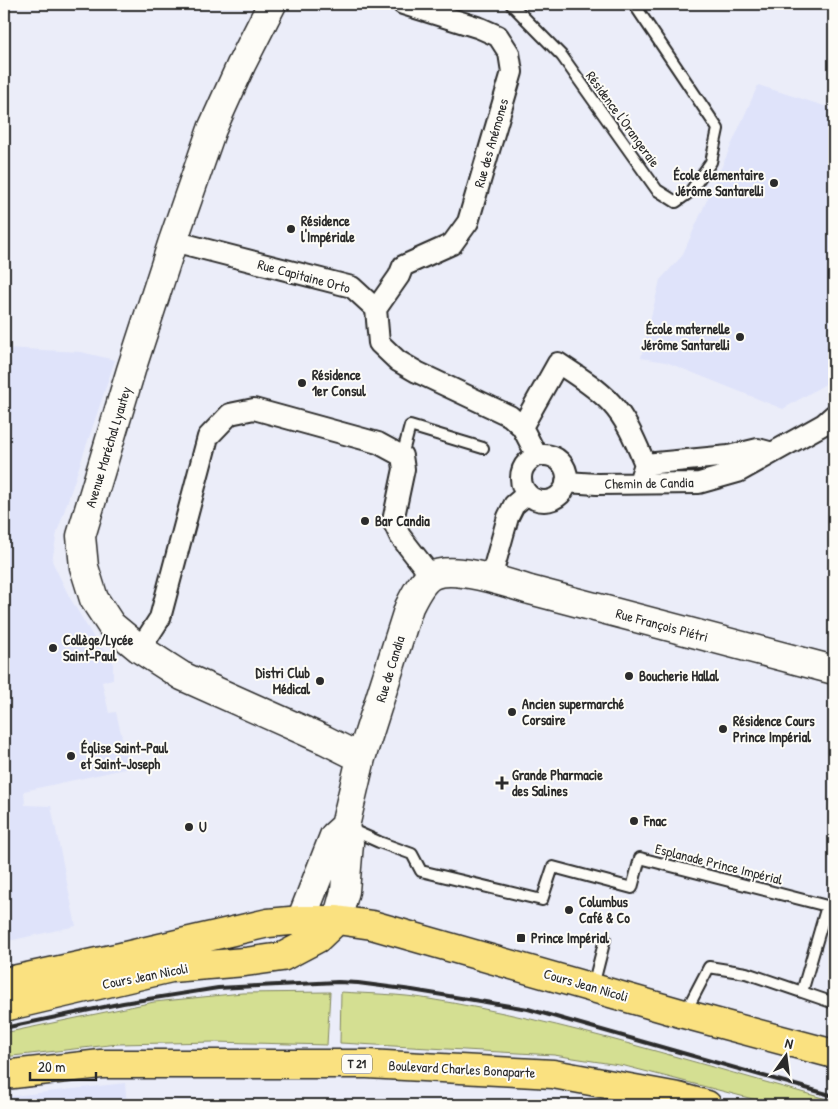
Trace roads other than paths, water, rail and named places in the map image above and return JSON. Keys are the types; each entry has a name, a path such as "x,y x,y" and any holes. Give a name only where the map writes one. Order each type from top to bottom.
{"main road":[{"name":"Cours Jean Nicoli","path":"4,982 121,958 268,923 301,920 338,920 372,925 684,1014 834,1054"},
{"name":"Cours Jean Nicoli","path":"4,1007 171,968 282,957 318,938 338,920"},
{"name":"Boulevard Charles Bonaparte","path":"4,1075 101,1064 367,1064 552,1074 707,1105"}],"street":[{"name":"Avenue Maréchal Lyautey","path":"272,4 241,65 212,129 173,241 131,370 81,536 84,567 94,599 111,625 140,649 182,676 361,758"},
{"name":"Rue des Anémones","path":"376,309 399,276 403,266 452,244 468,222 512,72 509,53 498,36 480,28 403,4"},
{"name":"Rue Capitaine Orto","path":"173,241 352,287 376,309"},
{"path":"376,309 379,343 398,361 510,416 522,427 537,456"},
{"path":"522,427 558,363 612,403 632,433 645,464 639,484"},
{"path":"140,649 160,618 208,437 230,414 254,409 378,443 402,456 404,469 393,521 400,536 431,576 493,569 508,517 514,505 527,494"},
{"name":"Chemin de Candia","path":"566,482 699,483 738,472 824,424 834,415"},
{"path":"645,464 729,456 758,449 771,452"},
{"path":"545,455 559,461 564,467 566,482 564,489 554,499 539,501 527,494 520,480 521,472 524,465 530,460 537,456 545,455"},
{"name":"Rue François Piétri","path":"493,569 530,590 834,670"},
{"name":"Rue de Candia","path":"338,920 346,881 348,843 345,826 361,758 409,607 417,591 431,576"},
{"name":"Rue de Candia","path":"301,920 334,836 345,826"}],"lane":[{"name":"Résidence l'Orangeraie","path":"511,4 562,56 657,190 676,202 690,192 711,162 718,129 634,4"},
{"path":"402,456 410,426 483,448"},
{"name":"Esplanade Prince Impérial","path":"345,826 379,842 412,854 421,871 542,900 553,867 632,888 640,858 827,906 802,992"},
{"path":"593,987 605,939"},
{"path":"684,1014 709,967 746,973 834,1003"}],"railway":[{"path":"4,1028 123,1003 218,988 338,982 358,983 528,1009 834,1096"}],"place":[{"name":"École élementaire Jérôme Santarelli","path":"774,183"},
{"name":"Résidence l'Impériale","path":"291,229"},
{"name":"École maternelle Jérôme Santarelli","path":"740,337"},
{"name":"Résidence 1er Consul","path":"302,383"},
{"name":"Bar Candia","path":"365,521"},
{"name":"Collège/Lycée Saint-Paul","path":"53,648"},
{"name":"Boucherie Hallal","path":"629,676"},
{"name":"Distri Club Médical","path":"320,681"},
{"name":"Ancien supermarché Corsaire","path":"512,712"},
{"name":"Résidence Cours Prince Impérial","path":"723,729"},
{"name":"Église Saint-Paul et Saint-Joseph","path":"71,756"},
{"name":"Grande Pharmacie des Salines","path":"502,783"},
{"name":"Fnac","path":"634,821"},
{"name":"U","path":"189,827"},
{"name":"Columbus Café & Co","path":"569,910"},
{"name":"Prince Impérial","path":"521,938"}]}
